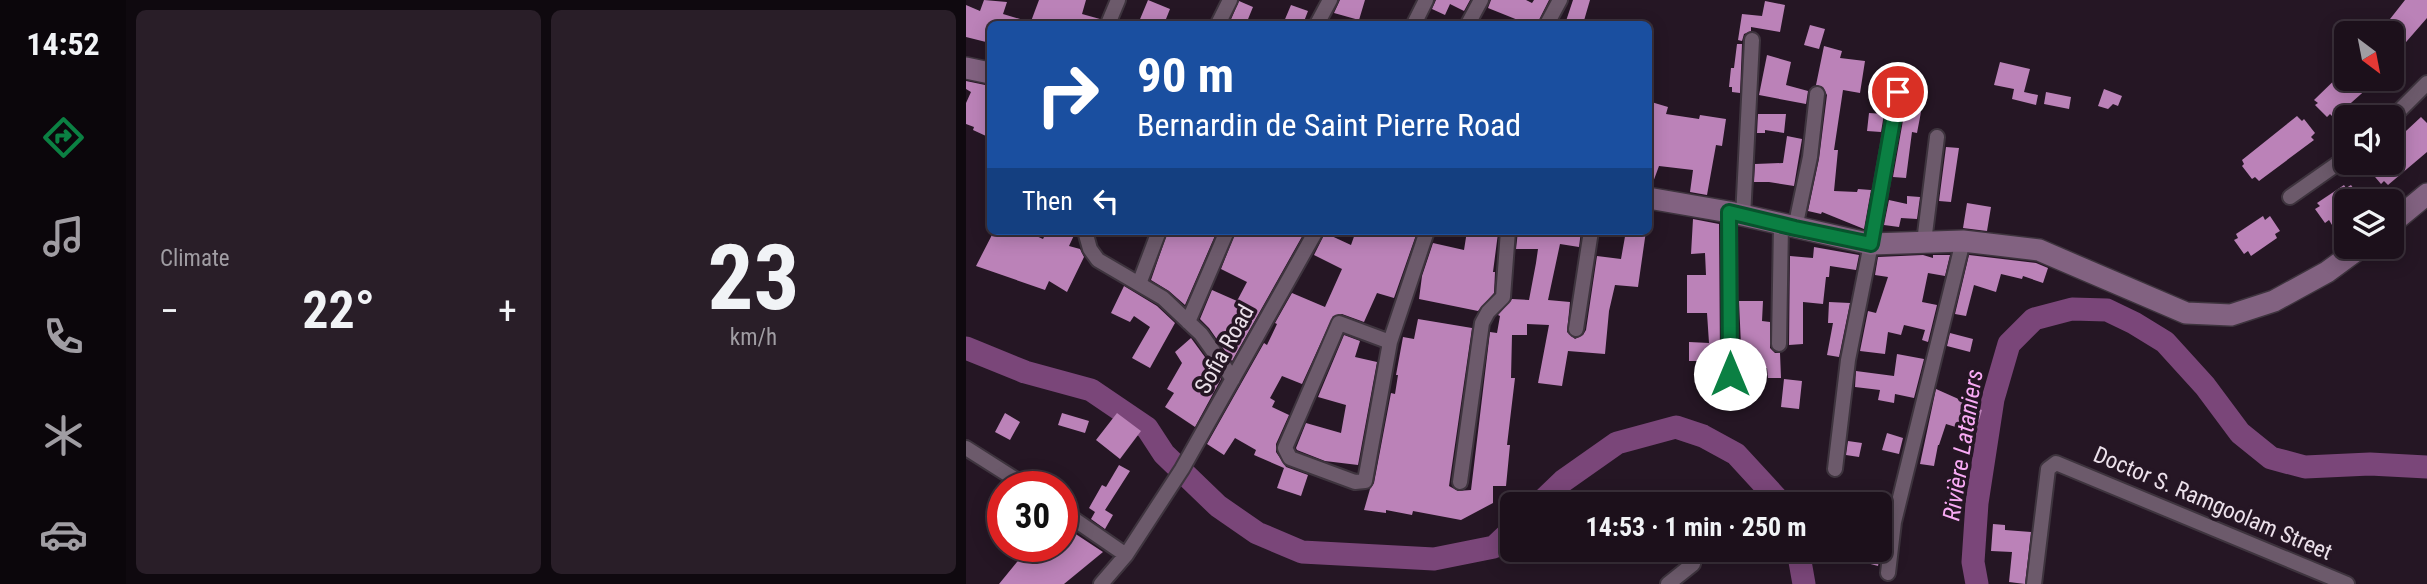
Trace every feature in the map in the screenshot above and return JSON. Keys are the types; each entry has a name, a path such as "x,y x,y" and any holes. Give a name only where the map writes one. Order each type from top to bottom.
{"main road":[{"path":"966,68 987,73"},
{"path":"2404,213 2427,194"},
{"path":"1652,199 1871,244 1963,241 2039,250 2186,313 2231,315 2274,301 2327,272 2345,259"}],"street":[{"path":"1109,21 1118,0"},
{"path":"1220,21 1230,0"},
{"path":"1323,21 1330,0"},
{"path":"1416,21 1426,0"},
{"path":"1470,21 1481,0"},
{"path":"1549,21 1560,0"},
{"path":"1730,374 1736,214 1752,40"},
{"path":"2404,107 2426,88"},
{"path":"1835,469 1848,360 1898,92"},
{"path":"1779,344 1788,227 1811,157 1817,94"},
{"path":"1924,242 1937,137"},
{"path":"2290,197 2334,166"},
{"path":"1086,235 1090,249 1098,260 1163,298 1201,334 1233,379"},
{"path":"1139,284 1157,235"},
{"path":"1188,322 1225,235"},
{"name":"Sofia Road","path":"1101,584 1126,555 1197,444 1314,235"},
{"path":"1390,342 1339,323 1285,448 1290,458 1355,482 1365,481 1390,342 1426,235"},
{"path":"1460,482 1482,323 1488,312 1503,297 1508,235"},
{"path":"1576,328 1590,235"},
{"path":"1888,573 1894,522 1963,241"},
{"path":"966,448 1002,471"},
{"name":"Doctor S. Ramgoolam Street","path":"2034,584 2048,469 2053,464 2062,465 2347,584"},
{"path":"1078,522 1126,555"},
{"path":"1668,584 1693,564"}],"building":[{"path":"984,0 1007,2 1003,14 1027,21 987,21 987,42 966,37 966,5 980,11"},
{"path":"1039,0 1086,0 1082,14 1100,19 1099,21 1031,21"},
{"path":"1148,0 1170,9 1165,21 1139,21"},
{"path":"1340,0 1365,0 1359,20 1334,13"},
{"path":"1436,0 1470,0 1464,11 1450,4 1445,15 1432,9"},
{"path":"1491,0 1526,0 1532,3 1534,0 1549,0 1538,21 1520,21 1488,8"},
{"path":"1573,0 1590,0 1584,21 1566,21"},
{"path":"2405,0 2427,0 2427,18 2404,44 2404,21 2388,21"},
{"path":"1239,1 1253,7 1247,21 1230,21"},
{"path":"1765,1 1785,5 1780,32 1751,27 1751,31 1744,34 1742,41 1738,40 1742,14 1762,16"},
{"path":"1291,5 1308,11 1304,21 1284,21"},
{"path":"1810,25 1825,29 1819,49 1804,45"},
{"path":"1737,44 1742,44 1740,93 1732,92 1732,87 1729,87"},
{"path":"1824,46 1842,51 1840,58 1865,61 1860,93 1843,90 1834,150 1838,150 1834,191 1871,190 1864,229 1822,212 1808,211 1819,159 1827,95 1823,87 1816,85"},
{"path":"1767,55 1791,62 1786,85 1808,91 1806,104 1759,95"},
{"path":"2000,62 2030,69 2024,92 2038,95 2036,105 2012,99 2014,89 1994,85"},
{"path":"966,81 987,85 986,136 966,124 966,103 971,92 966,89"},
{"path":"2334,81 2334,91 2364,91 2349,105 2334,105 2334,118 2330,114 2327,117 2315,105 2318,103 2314,100"},
{"path":"2104,89 2122,96 2118,106 2113,104 2108,109 2098,106"},
{"path":"2046,92 2071,97 2069,109 2044,104"},
{"path":"1652,102 1668,107 1666,114 1699,119 1700,115 1726,119 1722,146 1716,145 1707,195 1690,192 1693,170 1659,166 1652,185"},
{"path":"1905,109 1921,112 1917,133 1912,132 1906,178 1893,177"},
{"path":"1869,113 1884,114 1881,132 1867,131"},
{"path":"1758,114 1786,114 1784,133 1765,130 1765,133 1757,133"},
{"path":"2297,116 2302,121 2304,119 2315,133 2311,137 2314,140 2259,181 2255,177 2252,179 2242,166 2242,160"},
{"path":"2421,117 2427,123 2427,152 2404,171 2404,133"},
{"path":"1787,136 1802,139 1794,186 1754,182 1755,164 1783,163"},
{"path":"1946,147 1959,148 1951,202 1939,201"},
{"path":"2373,175 2400,175 2388,185 2384,181 2381,184"},
{"path":"2351,185 2354,189 2338,189"},
{"path":"2334,192 2334,224 2332,225 2329,220 2325,223 2315,209 2320,206 2317,203"},
{"path":"1907,196 1920,197 1917,219 1901,218 1899,227 1884,225 1889,200 1907,204"},
{"path":"1967,203 1991,207 1987,231 1963,228"},
{"path":"2263,216 2265,220 2270,216 2280,231 2275,234 2277,238 2251,256 2248,251 2244,254 2234,240 2238,238 2236,234"},
{"path":"1693,219 1719,224 1720,361 1689,361 1689,342 1709,343 1707,313 1687,313 1687,275 1706,275 1705,253 1691,254"},
{"path":"992,235 1034,235 1043,239 1045,235 1074,235 1069,246 1080,249 1084,257 1067,292 1049,281 1045,290 976,266"},
{"path":"1167,235 1215,235 1185,305 1151,280"},
{"path":"1234,235 1303,235 1232,361 1200,319 1212,290 1237,301 1247,282 1221,269"},
{"path":"1324,235 1351,245 1355,235 1416,235 1394,298 1377,293 1364,322 1342,314 1333,316 1302,384 1282,376 1270,398 1275,401 1272,407 1289,415 1276,444 1276,452 1286,467 1308,475 1301,496 1277,488 1284,468 1254,455 1256,450 1235,438 1224,455 1207,444 1264,343 1267,345 1277,324 1275,323 1292,293 1325,307 1342,269 1314,255"},
{"path":"1466,235 1498,235 1493,272 1494,293 1478,311 1419,299 1422,276 1433,243 1464,250"},
{"path":"1518,235 1580,235 1579,247 1560,244 1548,300 1570,302 1567,332 1575,339 1586,330 1597,256 1621,259 1625,235 1645,235 1638,287 1615,285 1609,311 1605,354 1568,351 1562,386 1538,383 1549,325 1527,324 1527,335 1512,335 1511,378 1515,378 1507,445 1510,445 1506,486 1493,486 1493,503 1461,520 1413,511 1412,515 1386,510 1386,513 1364,510 1374,483 1391,393 1395,394 1403,337 1414,339 1418,319 1472,328 1449,486 1458,491 1471,490 1490,332 1497,333 1498,315 1512,299 1529,300 1536,263 1538,249 1516,249"},
{"path":"1814,247 1859,255 1856,270 1830,266 1823,304 1803,302 1803,344 1789,345 1790,256 1813,258"},
{"path":"1923,255 1933,258 1933,255 1950,255 1945,276 1928,273 1922,302 1937,305 1928,342 1922,340 1925,330 1904,325 1901,335 1888,332 1885,354 1860,351 1868,311 1876,313 1888,277 1875,275 1878,257"},
{"path":"1969,255 2036,263 2048,268 2043,283 2023,276 2022,279 2001,274 1996,292 1974,285 1966,316 1955,314"},
{"path":"1124,286 1157,306 1175,323 1150,368 1132,358 1150,327 1134,316 1130,322 1111,313"},
{"path":"1739,301 1763,301 1762,321 1770,322 1770,348 1775,353 1780,353 1781,378 1768,378 1767,368 1742,368"},
{"path":"1829,302 1850,303 1839,357 1827,355 1833,323 1828,323"},
{"path":"1950,333 1973,339 1970,352 1947,346"},
{"path":"1344,335 1360,341 1355,357 1377,362 1358,465 1325,461 1296,448 1306,423 1341,433 1346,405 1318,397"},
{"path":"1191,338 1221,379 1195,427 1165,407 1174,393 1167,389 1182,363 1175,352"},
{"path":"1897,354 1924,359 1914,398 1895,394 1894,403 1878,400 1880,390 1855,387 1856,371 1894,376"},
{"path":"1784,379 1802,381 1799,409 1781,407"},
{"path":"1936,389 1963,401 1962,404 1982,410 1975,433 1946,424 1934,466 1920,464"},
{"path":"1005,413 1020,422 1010,440 995,432"},
{"path":"1062,413 1089,421 1085,433 1058,425"},
{"path":"1117,413 1141,431 1120,459 1096,440"},
{"path":"1887,433 1903,438 1899,454 1882,450"},
{"path":"1848,441 1862,443 1859,457 1846,455"},
{"path":"1119,465 1130,471 1105,510 1113,515 1105,529 1091,519 1095,512 1089,508 1102,485 1106,487"},
{"path":"1993,524 2005,525 2005,530 2031,532 2025,584 2009,582 2012,552 1991,551"},
{"path":"1078,536 1103,552 1064,584 999,584 1017,562 1078,562"},
{"path":"1863,562 1879,562 1878,566"}],"waterway":[{"name":"Rivière Lataniers","path":"1977,584 1973,562 1977,503 1993,399 2009,344 2034,319 2072,309 2107,310 2165,342 2205,386 2240,433 2271,458 2305,467 2370,464 2427,467"},
{"name":"Rivière Lataniers","path":"966,348 1025,372 1091,390 1147,428 1164,454 1218,506 1257,533 1302,552 1434,559 1494,547 1500,541"},
{"name":"Rivière Lataniers","path":"1552,492 1617,443 1676,427 1703,436 1736,454 1771,492"},
{"name":"Rivière Lataniers","path":"1800,562 1804,584"}],"route":[{"path":"1730,374 1729,212 1871,244 1898,92"}]}
